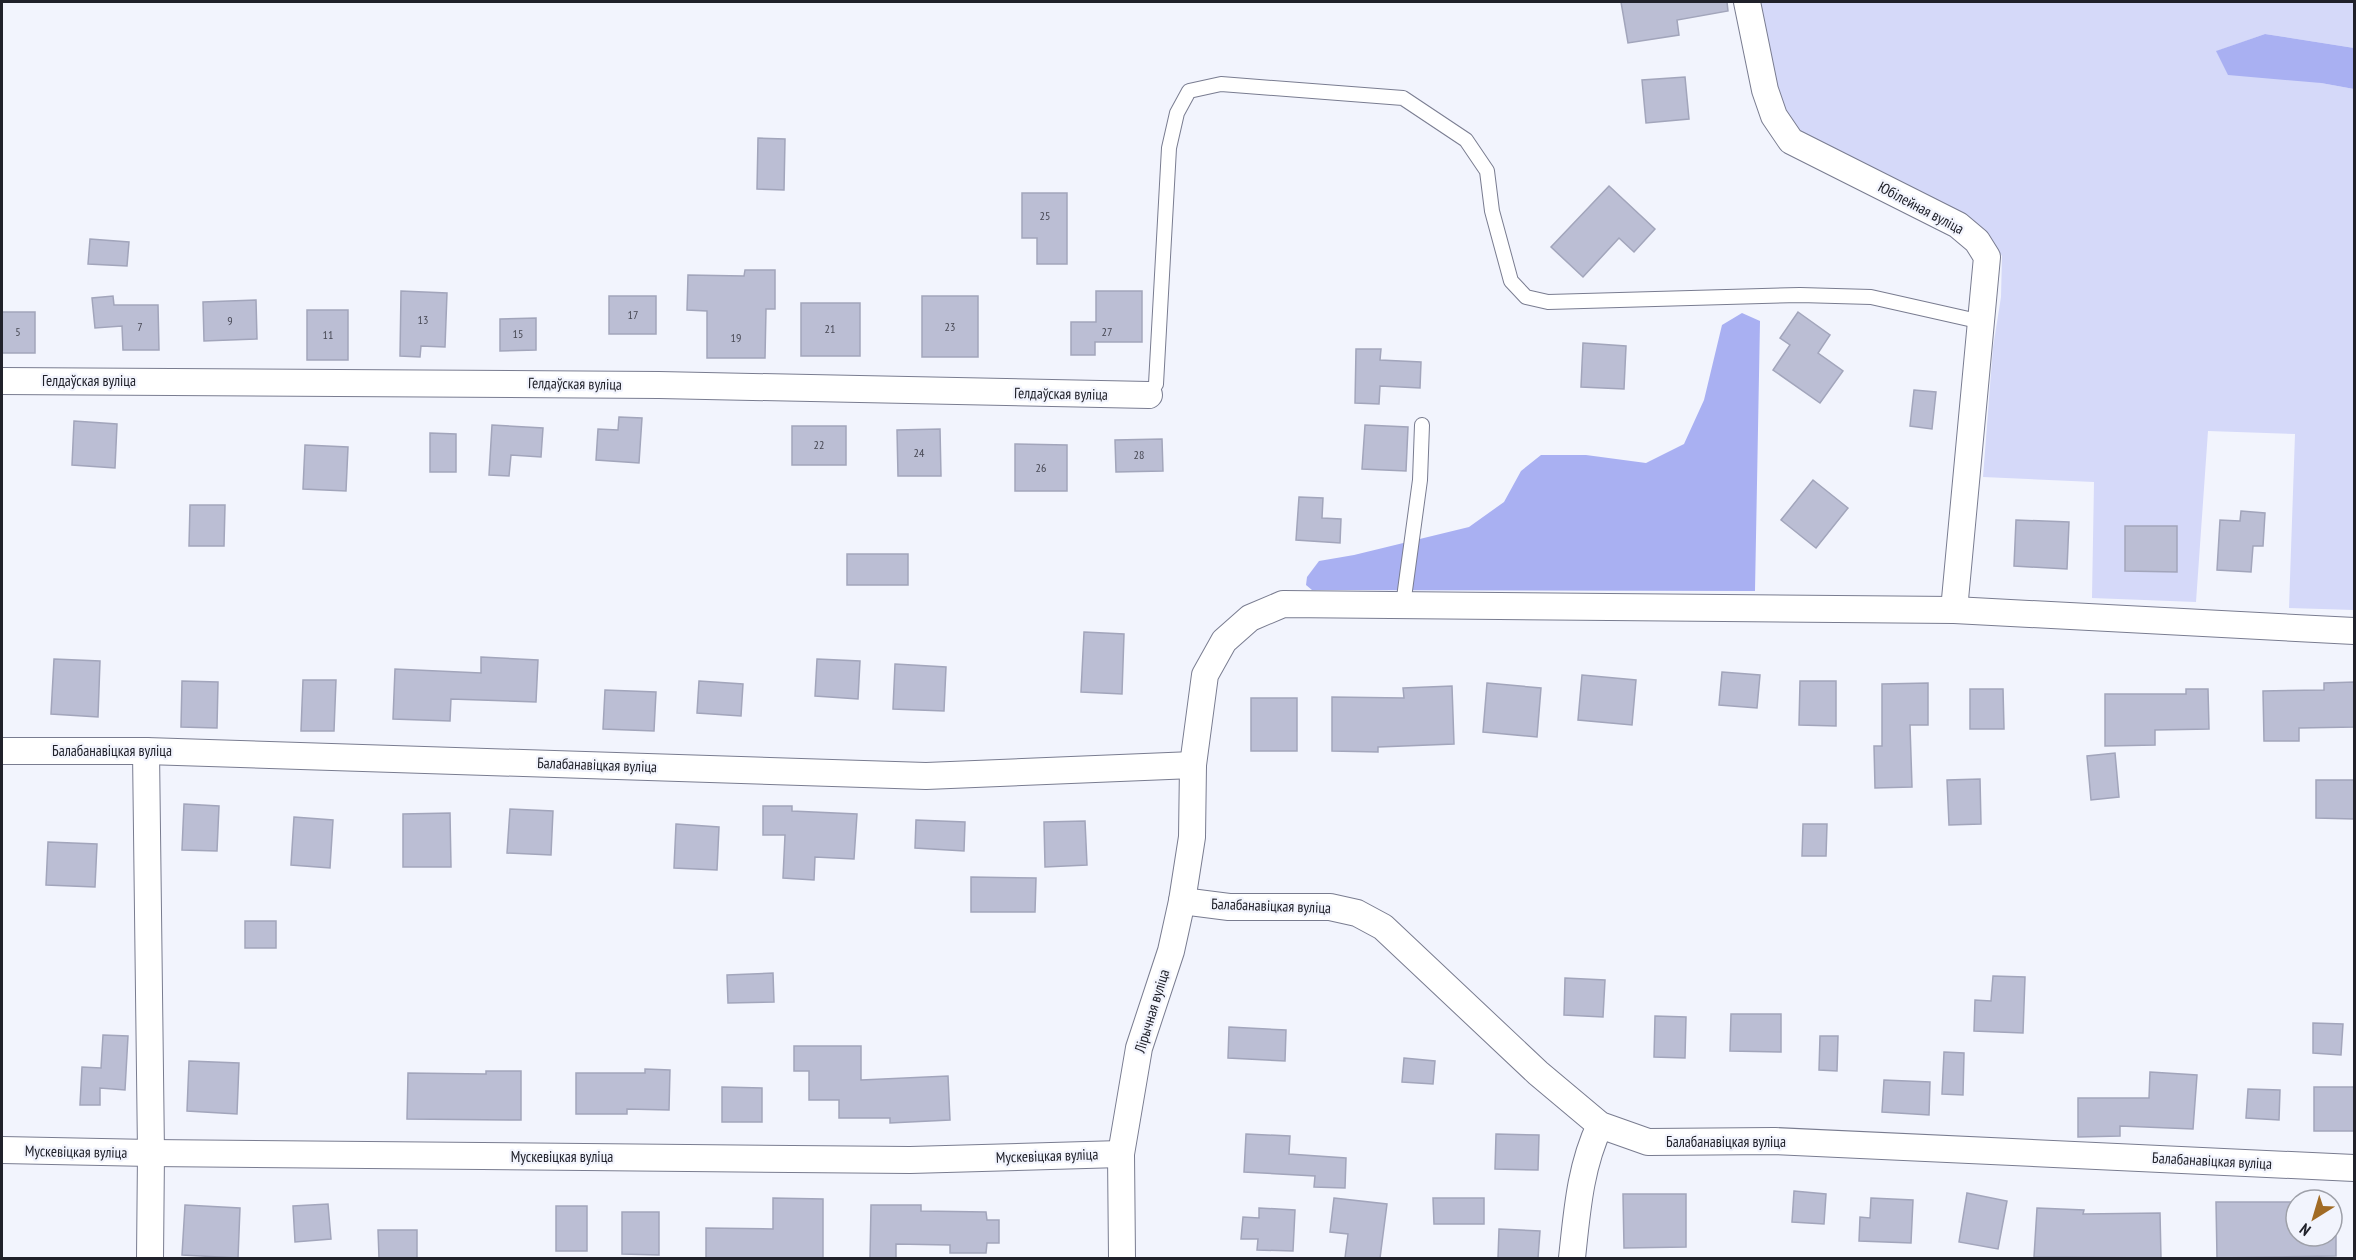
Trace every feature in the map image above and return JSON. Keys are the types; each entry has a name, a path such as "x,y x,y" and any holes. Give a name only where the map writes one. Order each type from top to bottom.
{"street":[{"name":"Юбілейная вуліца","path":"1747,2 1765,90 1774,116 1791,141 1958,225 1977,241 1987,257 1954,610"},
{"name":"Гелдаўская вуліца","path":"2,381 635,385 1149,395"},
{"name":"Лірычная вуліца","path":"1122,1258 1122,1154 1139,1048 1171,951 1182,901 1192,837 1193,765 1205,675 1224,641 1250,618 1283,604 1954,610 2355,631"},
{"name":"Балабанавіцкая вуліца","path":"2,751 146,751 926,776 1193,765"},
{"path":"146,751 151,1154 150,1258"},
{"name":"Балабанавіцкая вуліца","path":"1182,901 1229,907 1330,907 1357,913 1383,927 1538,1073 1600,1125 1648,1142 1775,1141 2355,1168"},
{"path":"1572,1258 1579,1191 1588,1149 1600,1125"},
{"name":"Мускевіцкая вуліца","path":"2,1150 151,1154 910,1160 1122,1154"}],"lane":[{"path":"1149,395 1156,384 1169,148 1178,113 1189,91 1221,84 1403,98 1466,140 1486,171 1492,211 1511,281 1526,297 1548,302 1800,295 1871,297 1982,322"},
{"path":"1403,605 1420,480 1422,425"}],"shaded area":[{"path":"1759,2 2354,2 2354,48 2265,34 2217,51 2321,83 2354,89 2354,610 2289,608 2295,434 2208,431 2196,602 2092,598 2094,482 1983,477 1993,347 2001,297 2002,256 1983,231 1802,134 1785,109 1773,79"},
{"path":"2265,34 2354,48 2354,89 2321,83 2228,75 2216,51"},
{"path":"1742,313 1760,321 1755,591 1312,590 1306,585 1307,577 1319,561 1354,555 1469,527 1504,502 1521,471 1541,455 1586,455 1646,463 1684,444 1704,400 1722,325"}],"building":[{"path":"1621,2 1727,2 1728,11 1677,20 1679,35 1628,43"},
{"path":"1685,77 1689,119 1646,123 1642,80"},
{"path":"758,138 785,139 784,190 757,189"},
{"path":"1609,186 1655,229 1634,252 1619,238 1583,277 1551,247"},
{"path":"1022,193 1067,193 1067,264 1037,264 1037,238 1022,238"},
{"path":"90,239 129,242 127,266 88,264"},
{"path":"745,270 775,270 775,309 766,309 765,358 707,358 707,311 687,310 688,275 744,276"},
{"path":"401,291 447,293 445,347 421,346 420,357 400,356"},
{"path":"1096,291 1142,291 1142,342 1095,342 1095,355 1071,355 1071,322 1096,322"},
{"path":"113,296 114,305 158,305 159,350 123,350 122,326 95,328 92,298"},
{"path":"609,296 656,296 656,334 609,334"},
{"path":"922,296 978,296 978,357 922,357"},
{"path":"256,300 257,339 204,341 203,302"},
{"path":"801,303 860,303 860,356 801,356"},
{"path":"307,310 348,310 348,360 307,360"},
{"path":"2,312 35,312 35,353 2,353"},
{"path":"1798,312 1830,335 1818,353 1843,371 1820,403 1773,370 1790,345 1780,338"},
{"path":"536,318 536,350 500,351 500,319"},
{"path":"1583,343 1626,346 1624,389 1581,387"},
{"path":"1356,349 1381,349 1380,360 1421,362 1420,388 1380,386 1379,404 1355,403"},
{"path":"1914,390 1936,392 1932,429 1910,426"},
{"path":"619,417 642,418 639,463 596,460 598,429 618,430"},
{"path":"74,421 117,424 115,468 72,465"},
{"path":"492,425 543,428 541,457 511,455 509,476 489,475"},
{"path":"1365,425 1408,427 1406,471 1362,469"},
{"path":"792,426 846,426 846,465 792,465"},
{"path":"940,429 941,476 898,476 897,430"},
{"path":"430,433 456,434 456,472 430,472"},
{"path":"1162,439 1163,471 1116,472 1115,440"},
{"path":"1015,444 1067,445 1067,491 1015,491"},
{"path":"305,445 348,447 346,491 303,489"},
{"path":"1813,480 1848,508 1816,548 1781,520"},
{"path":"1299,497 1323,498 1322,518 1341,519 1340,543 1296,540"},
{"path":"190,505 225,505 224,546 189,546"},
{"path":"2241,511 2265,513 2263,546 2253,546 2251,572 2217,570 2220,520 2240,521"},
{"path":"2016,520 2069,522 2067,569 2014,566"},
{"path":"2125,526 2177,526 2177,572 2125,571"},
{"path":"847,554 908,554 908,585 847,585"},
{"path":"1084,632 1124,634 1122,694 1081,692"},
{"path":"481,657 538,660 536,702 451,699 450,721 393,719 395,669 481,673"},
{"path":"54,659 100,661 98,717 51,714"},
{"path":"817,659 860,661 858,699 815,696"},
{"path":"895,664 946,667 944,711 893,709"},
{"path":"1722,672 1760,675 1757,708 1719,705"},
{"path":"1582,675 1636,680 1632,725 1578,720"},
{"path":"303,680 336,680 334,731 301,731"},
{"path":"182,681 218,682 217,728 181,727"},
{"path":"699,681 743,684 741,716 697,713"},
{"path":"1800,681 1836,681 1836,726 1799,725"},
{"path":"2355,682 2355,727 2299,728 2299,741 2264,741 2263,691 2324,690 2324,683"},
{"path":"1487,683 1541,688 1537,737 1483,732"},
{"path":"1928,683 1928,725 1910,725 1912,787 1875,788 1874,746 1882,746 1882,684"},
{"path":"1452,686 1454,744 1378,747 1378,752 1332,751 1332,697 1404,698 1403,688"},
{"path":"1970,689 2003,689 2004,729 1970,729"},
{"path":"2186,689 2208,689 2209,729 2155,730 2155,745 2105,746 2105,694 2186,694"},
{"path":"605,690 656,692 654,731 603,729"},
{"path":"1251,698 1297,698 1297,751 1251,751"},
{"path":"2115,753 2119,797 2091,800 2087,756"},
{"path":"1980,779 1981,824 1949,825 1947,780"},
{"path":"2316,780 2354,780 2354,819 2316,818"},
{"path":"184,804 219,806 217,851 182,850"},
{"path":"763,806 792,806 792,811 857,814 854,859 815,857 814,880 783,878 785,835 763,835"},
{"path":"510,809 553,811 551,855 507,853"},
{"path":"450,813 451,867 403,867 403,814"},
{"path":"294,817 333,820 330,868 291,865"},
{"path":"916,820 965,822 964,851 915,848"},
{"path":"1085,821 1087,865 1045,867 1044,822"},
{"path":"676,824 719,827 717,870 674,868"},
{"path":"1803,824 1827,824 1826,856 1802,856"},
{"path":"48,842 97,844 95,887 46,885"},
{"path":"971,877 1036,878 1035,912 971,912"},
{"path":"245,921 276,921 276,948 245,948"},
{"path":"773,973 774,1002 728,1003 727,975"},
{"path":"1993,976 2025,977 2023,1033 1974,1031 1975,1000 1991,1001"},
{"path":"1565,978 1605,980 1603,1017 1564,1015"},
{"path":"1731,1014 1781,1014 1781,1052 1730,1051"},
{"path":"1655,1016 1686,1017 1685,1058 1654,1057"},
{"path":"2313,1023 2343,1024 2341,1055 2313,1053"},
{"path":"1229,1027 1286,1030 1285,1061 1228,1058"},
{"path":"103,1035 128,1036 125,1090 100,1088 100,1105 80,1105 82,1067 101,1068"},
{"path":"1820,1036 1838,1036 1837,1071 1819,1070"},
{"path":"794,1046 861,1046 861,1080 948,1076 950,1120 890,1123 890,1118 839,1118 839,1100 809,1100 809,1071 794,1071"},
{"path":"1944,1052 1964,1053 1963,1095 1942,1094"},
{"path":"1404,1058 1435,1061 1433,1084 1402,1082"},
{"path":"189,1061 239,1063 237,1114 187,1111"},
{"path":"645,1069 670,1070 669,1110 627,1109 627,1114 576,1114 576,1073 645,1073"},
{"path":"486,1071 521,1071 521,1120 407,1119 408,1073 486,1074"},
{"path":"2150,1072 2197,1075 2193,1129 2120,1126 2120,1136 2078,1137 2078,1098 2149,1098"},
{"path":"1884,1080 1930,1082 1929,1115 1882,1112"},
{"path":"722,1087 762,1088 762,1122 722,1122"},
{"path":"2314,1087 2354,1087 2355,1131 2314,1131"},
{"path":"2248,1089 2280,1090 2279,1120 2246,1118"},
{"path":"1246,1134 1290,1136 1289,1154 1346,1158 1345,1188 1314,1187 1315,1176 1244,1172"},
{"path":"1496,1134 1539,1135 1538,1170 1495,1169"},
{"path":"1794,1191 1826,1194 1824,1224 1792,1222"},
{"path":"1967,1193 2007,1201 1998,1249 1959,1242"},
{"path":"1623,1194 1686,1194 1686,1247 1624,1248"},
{"path":"773,1198 823,1199 823,1258 706,1258 706,1228 773,1229"},
{"path":"1334,1198 1387,1204 1380,1258 1345,1258 1348,1234 1330,1232"},
{"path":"1433,1198 1484,1198 1484,1224 1434,1224"},
{"path":"1871,1198 1913,1200 1911,1243 1859,1241 1860,1217 1870,1218"},
{"path":"2216,1202 2284,1202 2284,1248 2336,1248 2336,1256 2217,1258"},
{"path":"328,1204 331,1239 295,1242 293,1206"},
{"path":"185,1205 240,1208 238,1258 182,1255"},
{"path":"871,1205 921,1205 921,1211 986,1212 987,1220 999,1220 999,1243 987,1243 986,1253 950,1253 950,1245 896,1244 896,1258 870,1258"},
{"path":"556,1206 587,1206 587,1251 556,1251"},
{"path":"1259,1208 1295,1210 1293,1251 1257,1250 1258,1239 1241,1239 1243,1217 1259,1218"},
{"path":"2037,1208 2084,1210 2083,1214 2160,1213 2161,1258 2034,1257"},
{"path":"622,1212 659,1212 659,1255 622,1254"},
{"path":"1499,1229 1540,1231 1538,1258 1498,1258"},
{"path":"378,1230 417,1230 417,1258 379,1258"}]}
